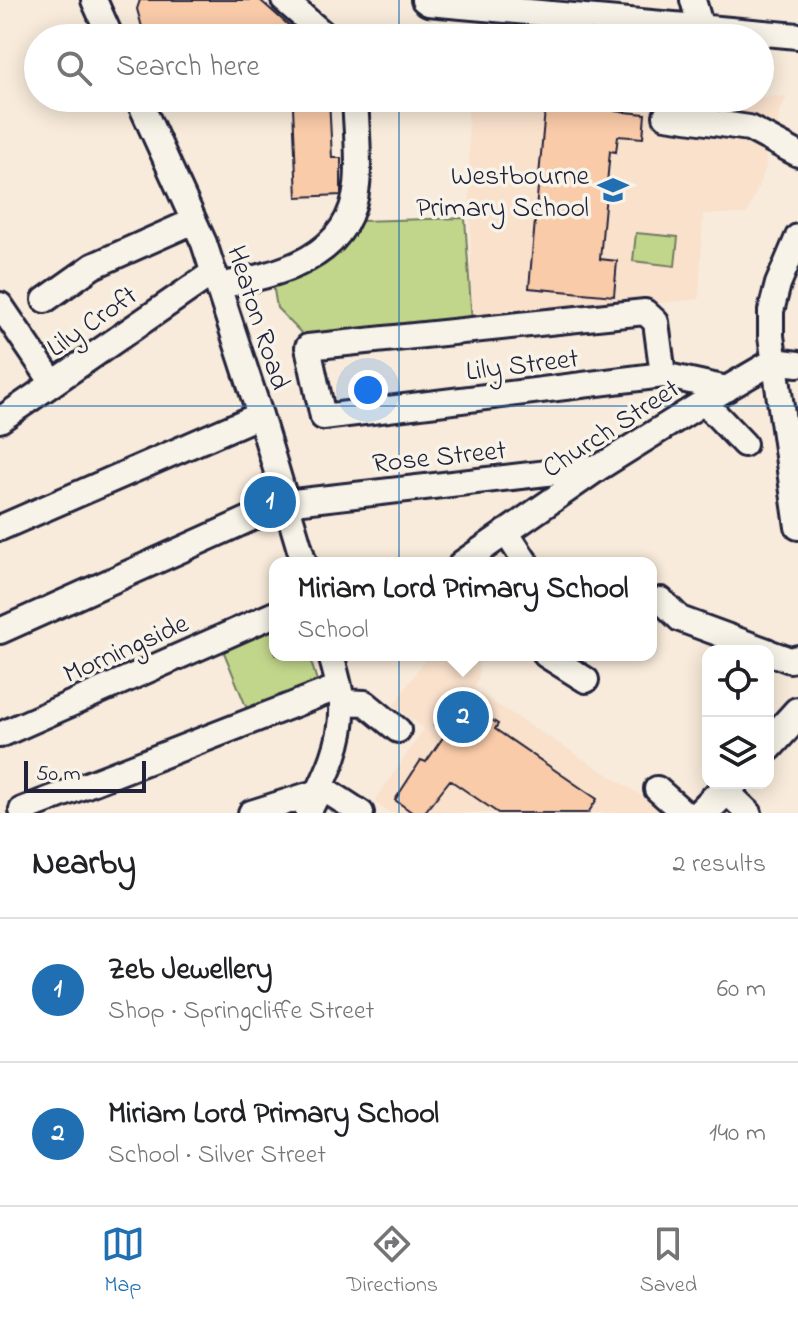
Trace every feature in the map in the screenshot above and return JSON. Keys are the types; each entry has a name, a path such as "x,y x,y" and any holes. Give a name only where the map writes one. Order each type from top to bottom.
{"main road":[{"path":"774,739 798,713"},
{"path":"702,813 727,789"}],"street":[{"path":"94,0 105,24"},
{"path":"284,0 312,24"},
{"path":"424,0 428,3 570,8 675,24"},
{"path":"693,0 700,24"},
{"path":"774,34 798,36"},
{"name":"Heaton Road","path":"144,112 194,221 216,279 302,557"},
{"path":"216,279 271,276 305,261 331,243 349,221 357,186 355,112"},
{"path":"666,116 749,128 798,154"},
{"path":"45,300 93,266 194,221"},
{"path":"797,515 786,362 771,336 771,311 778,284 798,237"},
{"name":"Lily Croft","path":"1,417 216,279"},
{"path":"0,305 53,383"},
{"name":"Lily Street","path":"663,375 656,322 645,312 308,347 323,417 358,425 663,375 727,389"},
{"name":"Church Street","path":"471,557 600,467 704,402 786,362"},
{"path":"704,402 744,444"},
{"path":"0,528 260,415"},
{"name":"Rose Street","path":"0,631 285,503 600,467"},
{"path":"506,532 522,557"},
{"path":"661,600 680,619 751,645"},
{"name":"Morningside","path":"0,735 269,617"},
{"path":"774,654 790,660 798,658"},
{"path":"316,797 335,756 341,731 335,661"},
{"path":"22,810 340,694 365,703 398,730"},
{"path":"657,789 684,813"},
{"path":"731,789 749,813"},
{"path":"251,813 316,797 361,813"}],"shaded area":[{"name":"Westbourne Primary School","path":"774,96 787,96 778,125 765,150 766,167 747,214 703,214 699,299 472,323 468,112 774,112"},
{"path":"424,661 478,661 479,675 474,690 669,813 390,813 374,802 424,729 394,705"}],"green space":[{"path":"465,218 472,323 310,342 277,308 273,284 359,221"},
{"path":"636,233 678,237 675,266 633,261"},
{"path":"269,631 269,661 311,661 317,681 247,709 223,650"}],"building":[{"path":"140,0 260,0 287,24 141,24 137,9"},
{"path":"293,112 330,112 332,158 341,158 341,195 297,197"},
{"path":"545,112 645,114 643,138 618,136 616,152 610,151 600,259 617,261 614,296 529,288"},
{"path":"453,695 498,724 495,729 597,799 588,813 498,813 450,780 424,813 413,813 395,800 421,760 426,762 446,733 434,725"}],"place":[{"name":"Westbourne Primary School","path":"613,190"},
{"name":"Zeb Jewellery","path":"270,502"},
{"name":"Miriam Lord Primary School","path":"463,717"}]}
